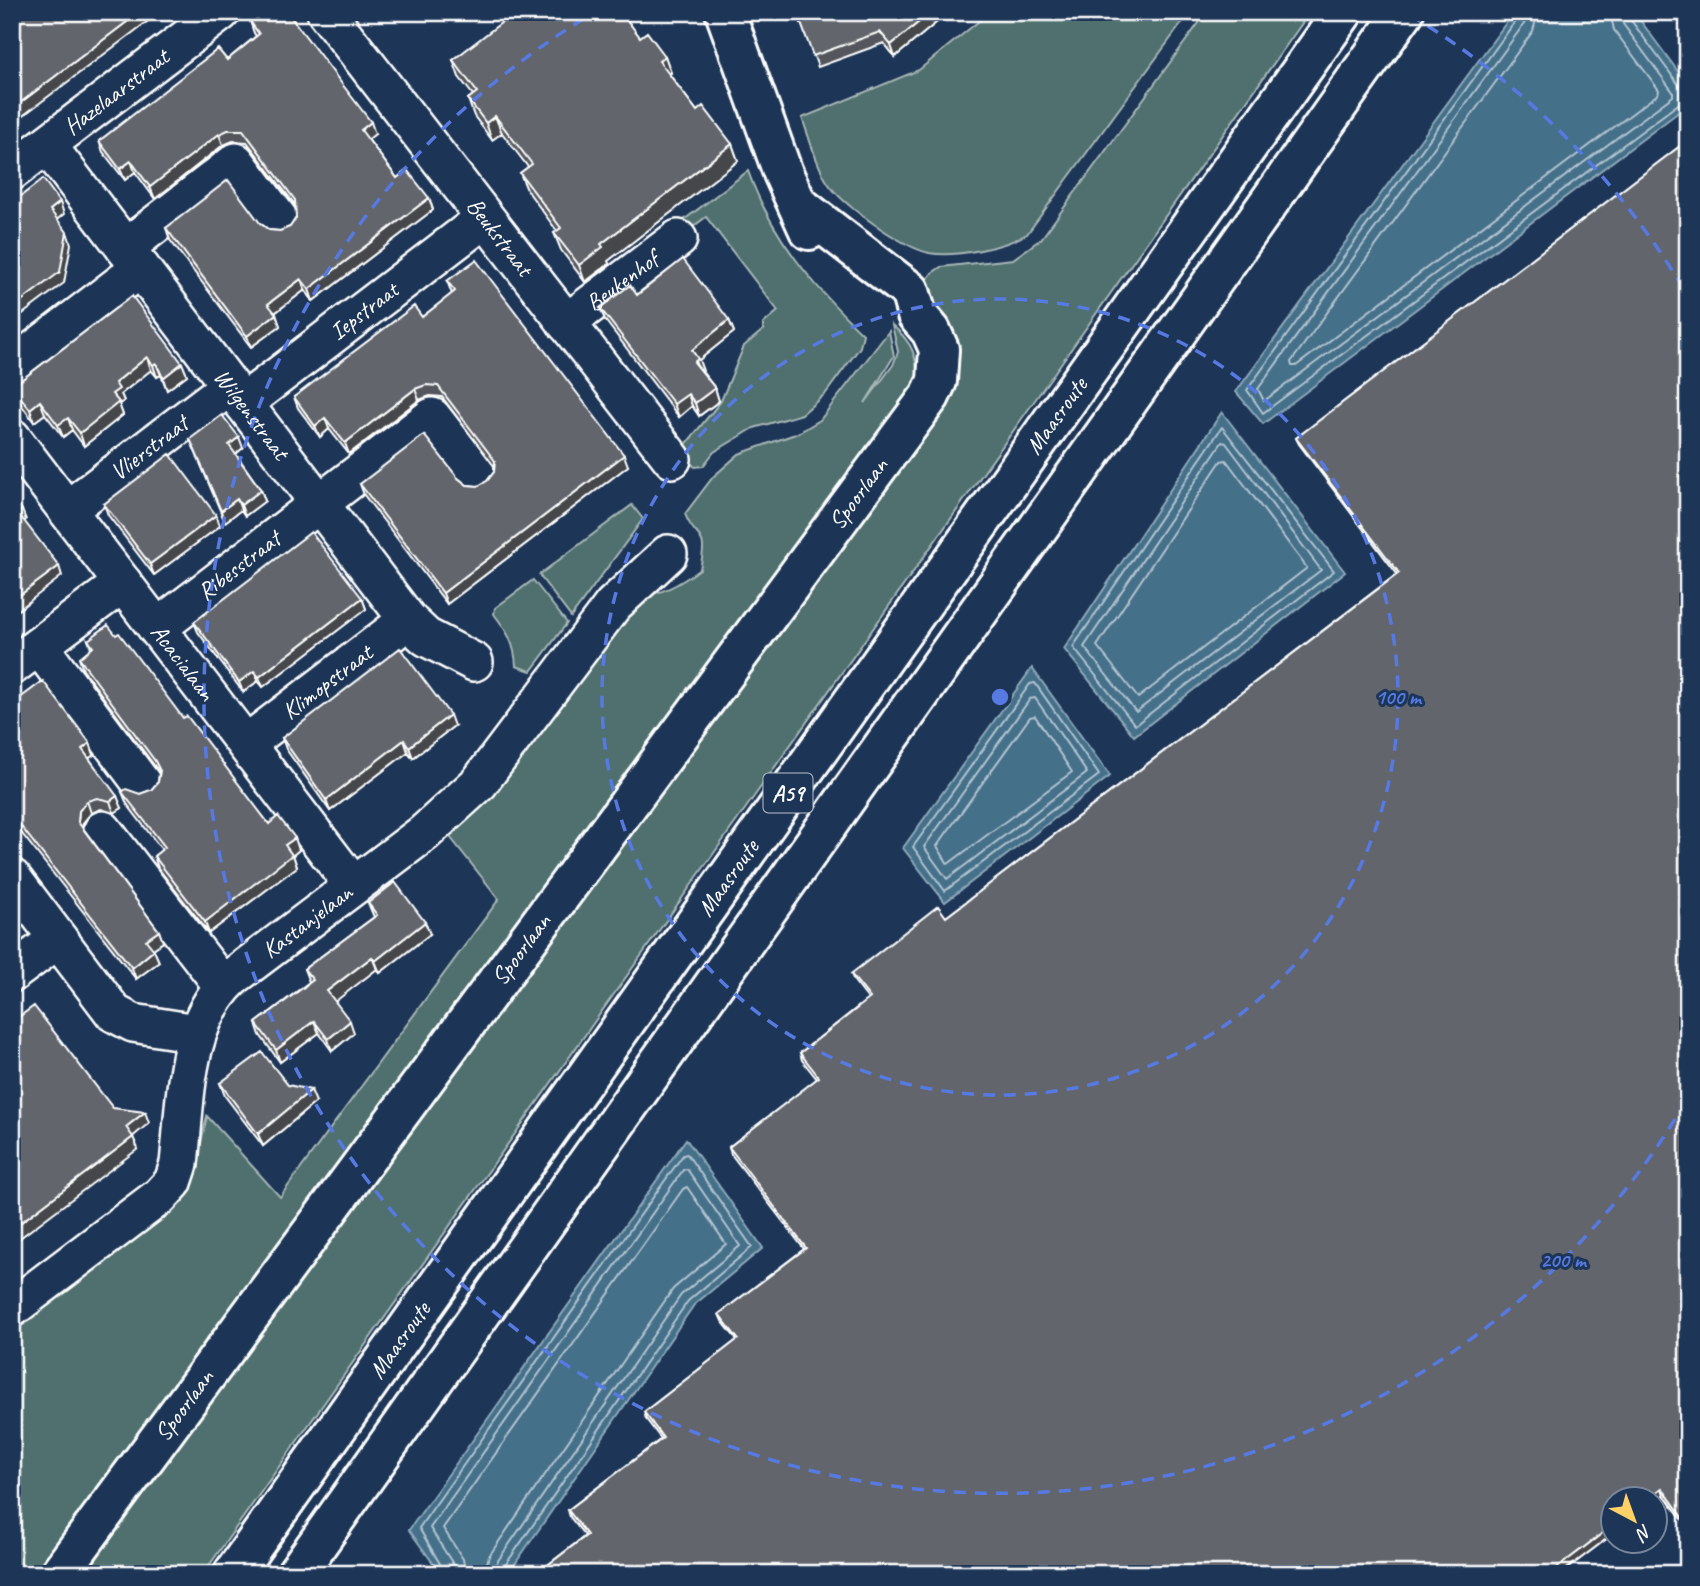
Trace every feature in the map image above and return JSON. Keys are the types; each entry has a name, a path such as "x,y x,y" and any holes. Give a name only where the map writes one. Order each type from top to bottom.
{"main road":[{"name":"Spoorlaan","path":"59,1574 930,396 937,381 939,349 931,331 918,315 910,292 801,207 783,173 725,12"},
{"name":"Maasroute","path":"233,1574 1343,12"},
{"name":"Maasroute","path":"296,1574 1404,12"}],"street":[{"name":"Hazelaarstraat","path":"12,172 221,12"},
{"name":"Beukstraat","path":"326,12 672,459"},
{"name":"Wilgenstraat","path":"47,145 408,620 426,637 474,662"},
{"path":"12,367 236,162 281,222"},
{"name":"Iepstraat","path":"236,394 484,219"},
{"name":"Beukenhof","path":"566,323 678,239"},
{"name":"Vlierstraat","path":"67,510 236,394"},
{"name":"Ribesstraat","path":"157,628 432,417 478,476"},
{"name":"Acacialaan","path":"12,438 353,885"},
{"name":"Kastanjelaan","path":"12,1308 160,1196 173,1182 179,1164 196,1033 206,1009 223,986 424,832 480,783 613,605 668,554"},
{"path":"123,583 26,656 143,785"},
{"name":"Klimopstraat","path":"246,744 408,620"},
{"path":"103,830 223,986"},
{"path":"12,878 123,1020 196,1033"},
{"path":"12,973 58,939"}],"green space":[{"path":"990,12 1190,12 1027,234 980,250 952,254 929,253 889,234 835,192 820,168 802,118 919,70"},
{"path":"1207,12 1310,12 203,1574 80,1574 954,385 959,357 954,332 941,309 920,290 932,273 941,267 1013,259 1041,239"},
{"path":"748,171 769,217 796,259 811,279 863,334 860,347 826,393 802,414 754,428 714,452 703,466 695,467 679,453 721,401 744,346 763,330 763,324 778,311 706,217 690,229 684,220"},
{"path":"892,325 905,338 912,351 918,383 44,1574 12,1574 12,1326 177,1198 195,1169 207,1116 280,1197 499,899 447,833 636,597 670,588 700,569 702,541 685,514 713,477 739,454 798,433 820,420 889,331 894,356 865,403 893,365 898,352"},
{"path":"632,505 643,519 571,617 539,575"},
{"path":"533,580 567,623 531,671 516,666 510,638 494,614 495,608"}],"water":[{"path":"1514,12 1634,12 1688,85 1688,105 1263,424 1236,392"},
{"path":"1222,412 1345,572 1134,736 1064,649"},
{"path":"1032,668 1110,776 945,902 903,848"},
{"path":"686,1139 763,1248 694,1305 508,1574 441,1574 409,1530"}],"building":[{"path":"12,12 140,12 12,109"},
{"path":"253,12 287,12 371,122 361,130 397,178 407,170 429,198 309,289 301,279 268,304 276,314 247,336 166,228 228,180 260,223 269,230 280,231 290,227 296,218 295,200 243,130 228,130 219,134 150,187 131,161 120,169 99,141 218,49 227,60 259,34 250,21"},
{"path":"515,12 621,12 640,37 647,32 665,56 659,61 697,111 703,106 732,144 601,244 603,247 579,265 554,233 561,228 520,173 532,164 495,116 486,123 468,99 477,92 453,60"},
{"path":"797,12 931,12 891,45 880,32 813,56"},
{"path":"1688,140 1688,1468 1683,1472 1688,1479 1688,1524 1668,1496 1668,1484 1598,1484 1598,1536 1549,1574 536,1574 587,1535 568,1510 663,1438 644,1412 738,1339 719,1314 806,1248 729,1147 819,1077 800,1053 870,998 851,974 938,906 946,917 1399,573 1296,438"},
{"path":"43,179 60,202 50,210 67,232 60,272 12,308 12,203"},
{"path":"683,259 729,320 692,350 698,359 694,362 715,388 695,403 688,394 674,404 600,308 630,285 637,295"},
{"path":"476,260 624,455 443,593 360,484 424,435 458,478 467,485 478,486 487,481 494,472 495,461 438,386 426,385 415,389 345,443 325,418 315,426 294,397 414,306 422,317 455,291 447,281"},
{"path":"132,296 182,363 163,378 156,363 153,365 147,357 115,383 119,389 112,394 119,402 80,433 68,418 58,425 40,401 30,409 12,387"},
{"path":"222,415 239,437 229,445 261,490 241,505 237,499 221,511 190,439"},
{"path":"170,454 216,515 150,564 104,504"},
{"path":"12,496 22,510 18,513 59,566 12,601"},
{"path":"311,532 362,598 259,677 254,671 239,682 194,622"},
{"path":"108,625 116,635 119,633 183,718 187,716 269,824 278,816 295,838 285,845 292,855 205,922 154,856 165,847 122,792 126,789 140,794 151,790 158,782 160,771 79,658 93,647 88,640"},
{"path":"400,648 450,715 409,747 404,740 326,800 282,738"},
{"path":"43,681 90,743 82,749 117,796 110,801 97,798 87,801 79,811 78,822 159,931 146,940 154,950 132,968 12,815 12,704"},
{"path":"395,882 425,922 375,961 372,957 327,991 350,1021 328,1039 314,1021 276,1050 256,1023 313,980 304,969 377,915 368,903"},
{"path":"34,1006 113,1108 145,1112 126,1127 133,1137 12,1229 12,1022"},
{"path":"262,1052 288,1085 311,1090 258,1134 220,1083"}]}
